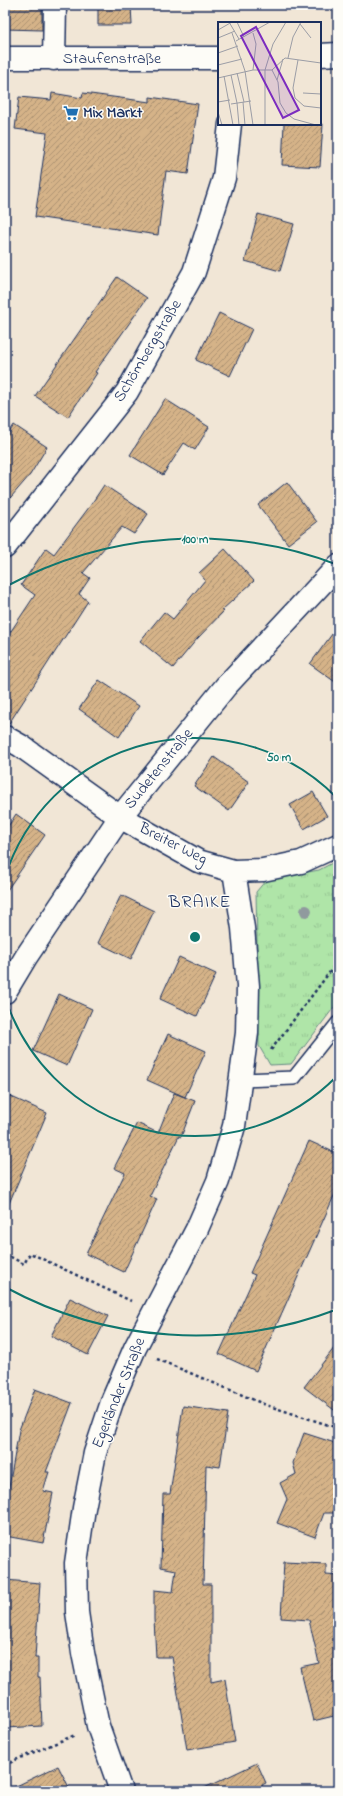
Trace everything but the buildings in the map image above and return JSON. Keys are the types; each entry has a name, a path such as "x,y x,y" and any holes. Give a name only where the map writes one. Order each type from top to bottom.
{"street":[{"path":"54,59 55,5"},
{"path":"321,55 338,54"},
{"name":"Staufenstraße","path":"5,58 218,58"},
{"name":"Schömbergstraße","path":"5,548 127,392 194,272 224,178 230,125"},
{"name":"Sudetenstraße","path":"5,992 26,957 120,816 226,686 338,566"},
{"name":"Breiter Weg","path":"5,737 21,746 120,816 198,860 234,871 263,870 301,862 338,845"},
{"name":"Egerländer Straße","path":"121,1791 98,1726 83,1653 77,1612 76,1563 84,1508 95,1453 113,1399 135,1348 197,1229 218,1181 248,1079 248,986 243,928 234,871"}],"lane":[{"path":"248,1079 294,1078 338,1023"}],"path":[{"path":"248,1079 268,1055 338,961"},
{"path":"5,1254 24,1264 30,1253 154,1312"},
{"path":"164,1363 266,1405 338,1428"},
{"path":"5,1766 98,1726"}],"green space":[{"path":"338,860 338,1002 291,1064 270,1065 259,1046 256,892 266,880 319,870"}],"place":[{"name":"Mix Markt","path":"71,113"}],"district":[{"name":"BRAIKE","path":"200,903"}]}
